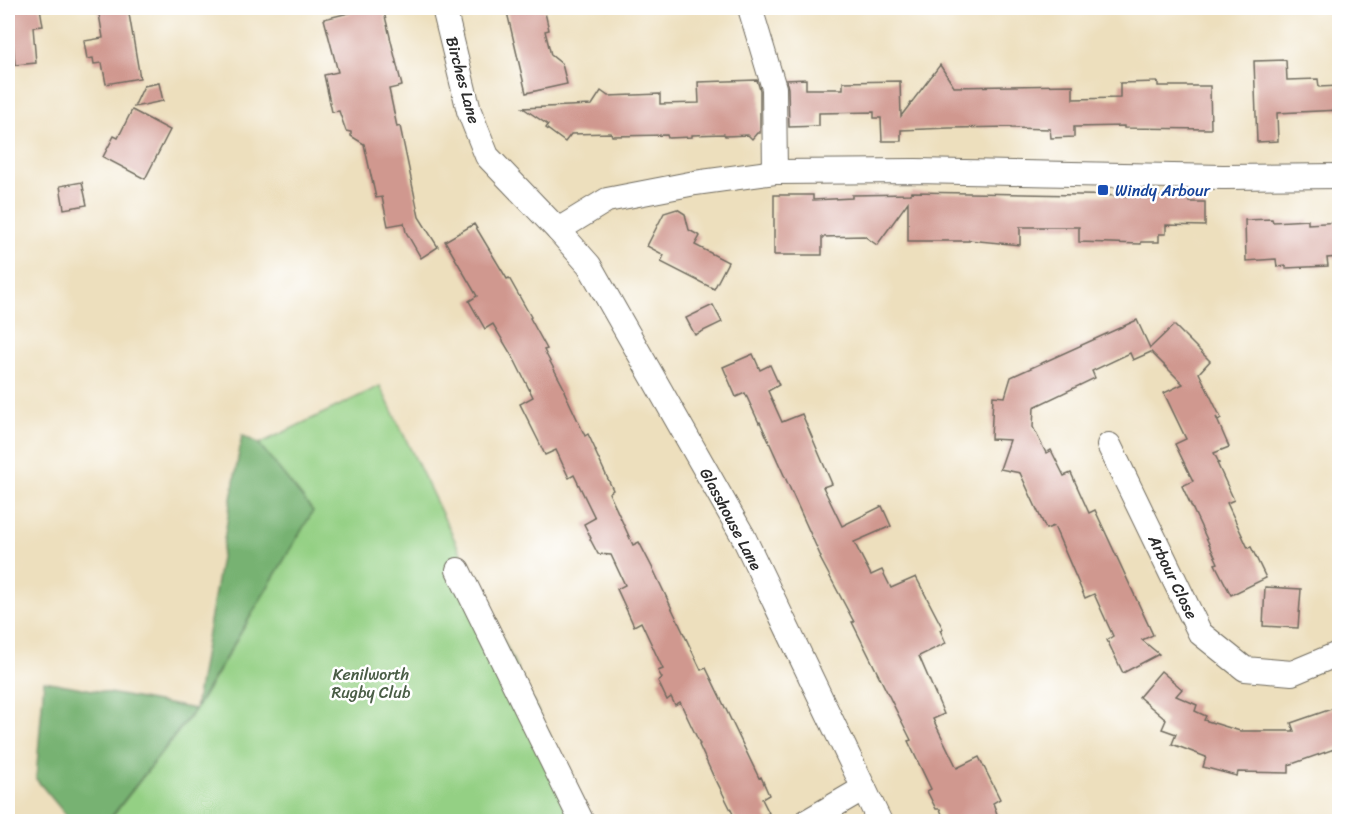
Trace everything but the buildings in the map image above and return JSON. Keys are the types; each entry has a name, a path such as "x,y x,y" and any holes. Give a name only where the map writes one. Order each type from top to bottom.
{"street":[{"name":"Birches Lane","path":"444,8 469,111 487,156 558,230"},
{"path":"750,8 774,88 775,172"},
{"path":"558,230 607,200 695,183 775,172 916,171 1223,177 1340,176"},
{"name":"Glasshouse Lane","path":"558,230 589,265 743,536 880,822"},
{"name":"Arbour Close","path":"1109,445 1200,633 1245,669 1292,673 1340,653"},
{"path":"458,570 582,822"},
{"path":"806,822 864,788"}],"green space":[{"name":"Kenilworth Rugby Club","path":"380,386 591,821 108,822 196,709 313,511 259,444"},
{"path":"242,435 259,444 313,511 195,709"},
{"path":"44,681 195,709 108,821 71,821 36,779"}],"place":[{"name":"Windy Arbour","path":"1103,190"}]}
